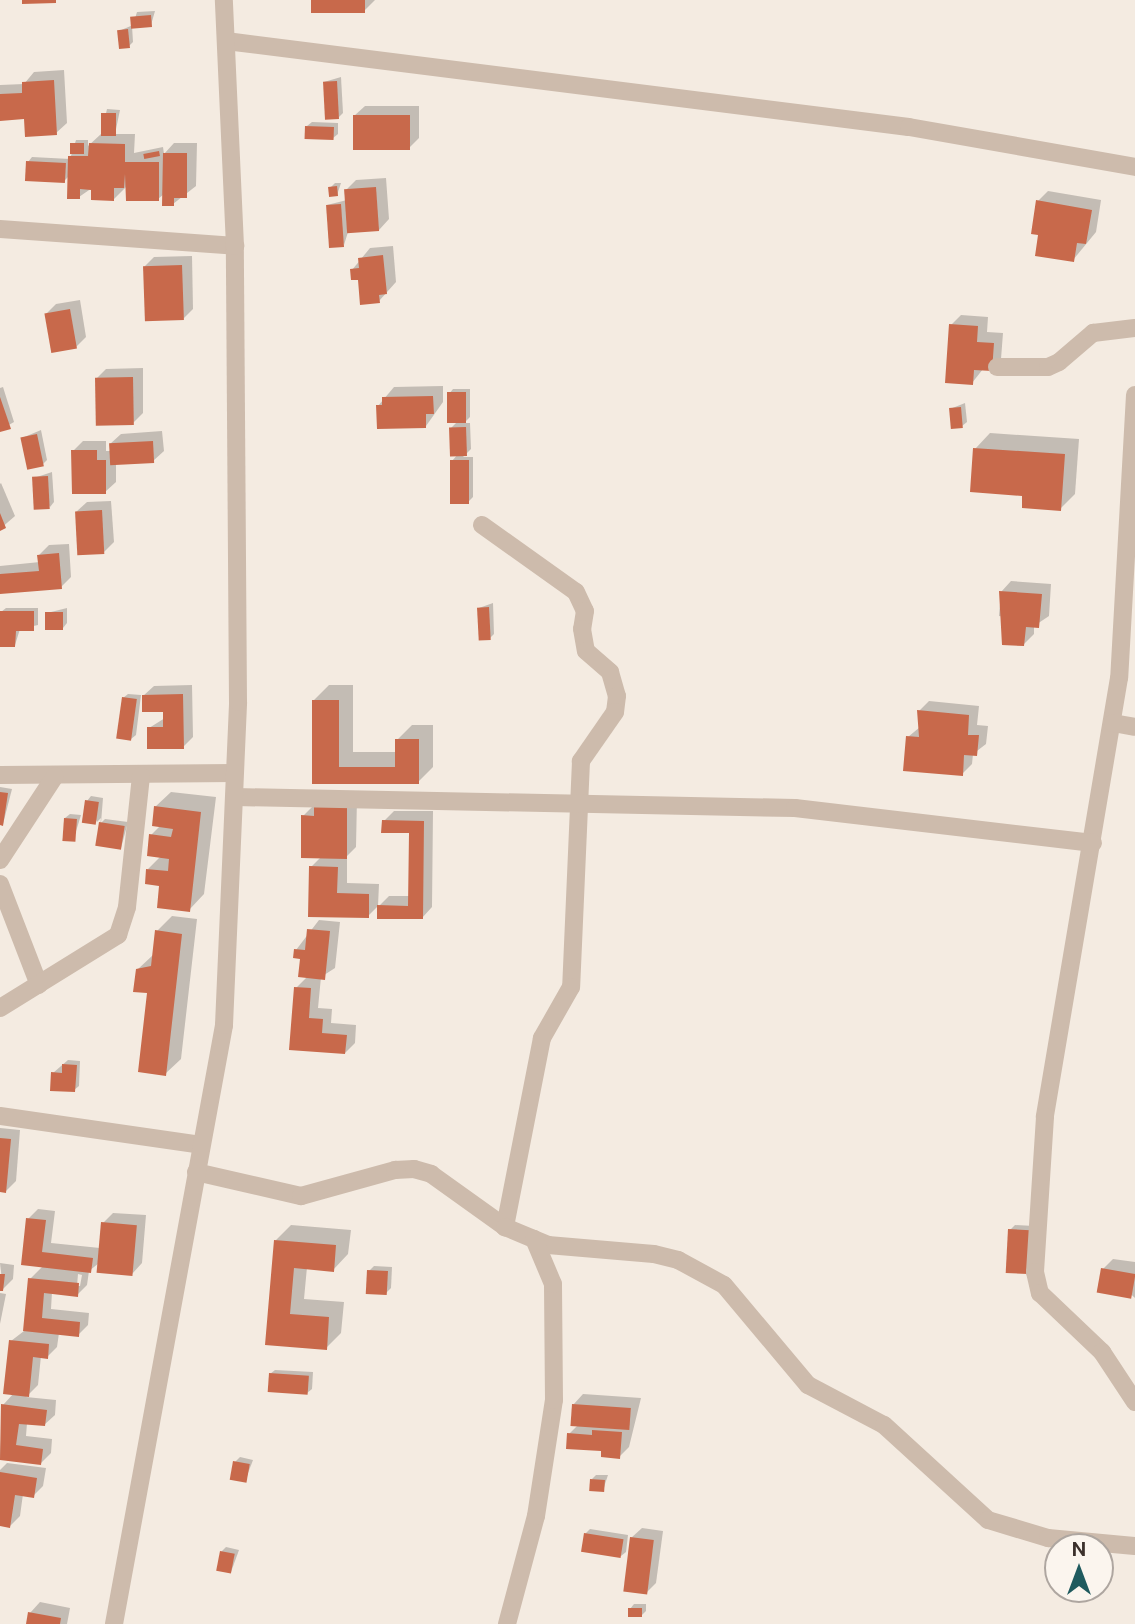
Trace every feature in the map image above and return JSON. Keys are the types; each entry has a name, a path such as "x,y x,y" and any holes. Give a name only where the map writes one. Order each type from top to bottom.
{"street":[{"path":"114,1624 224,1024 236,797 235,246 224,0"},
{"path":"226,41 909,128 1135,167"},
{"path":"0,229 235,246"},
{"path":"997,367 1048,367 1059,362 1093,332 1135,328"},
{"path":"1135,395 1127,586 1113,723 1045,1117 1035,1281 1049,1303 1102,1352 1135,1402"},
{"path":"482,525 576,592 585,611 582,629 586,651 616,683 615,712 581,761 571,987 542,1038 505,1227"},
{"path":"1113,723 1135,727"},
{"path":"0,775 141,776 234,773"},
{"path":"0,860 55,776"},
{"path":"0,1008 118,935 127,907 141,776"},
{"path":"236,797 580,801 836,811 1093,843"},
{"path":"0,884 39,985"},
{"path":"0,1115 201,1145"},
{"path":"196,1172 301,1196 395,1170 414,1169 431,1174 505,1227 534,1239 573,1249 654,1254 704,1272 724,1285 808,1385 884,1426 988,1520 1048,1538 1135,1546"},
{"path":"507,1624 536,1516 554,1400 553,1284 534,1239"}],"building":[{"path":"22,0 56,0 56,3 22,4"},
{"path":"311,0 365,0 365,13 311,13"},
{"path":"151,15 152,27 131,29 130,17"},
{"path":"128,29 130,48 119,49 117,30"},
{"path":"54,80 57,135 25,137 24,119 0,121 0,94 22,93 22,82"},
{"path":"337,81 339,119 325,120 323,82"},
{"path":"101,113 116,113 116,136 101,136"},
{"path":"353,115 410,115 410,150 353,150"},
{"path":"305,126 334,127 334,140 305,139"},
{"path":"70,143 84,143 84,154 70,154"},
{"path":"89,143 125,144 125,162 159,162 159,201 126,201 125,174 124,188 114,188 114,201 91,200 91,190 80,189 80,199 67,199 68,156 88,156"},
{"path":"159,151 160,156 144,159 143,154"},
{"path":"163,153 187,153 187,198 174,198 174,206 162,206"},
{"path":"26,161 66,163 65,183 25,181"},
{"path":"337,186 338,196 329,197 328,187"},
{"path":"376,187 379,231 347,233 344,189"},
{"path":"1036,200 1092,210 1086,244 1077,243 1074,262 1035,256 1038,235 1031,234"},
{"path":"341,204 344,247 329,248 326,205"},
{"path":"383,255 387,294 379,295 380,303 360,305 358,280 351,280 350,269 359,268 358,258"},
{"path":"182,265 184,320 145,321 143,266"},
{"path":"70,309 77,348 51,353 44,314"},
{"path":"949,324 978,326 977,342 994,343 992,371 974,370 973,385 945,383"},
{"path":"133,377 134,425 96,426 95,378"},
{"path":"447,392 466,392 466,423 447,423"},
{"path":"433,396 434,414 426,414 426,428 377,429 376,405 382,405 382,397"},
{"path":"0,397 11,429 0,432"},
{"path":"961,407 963,428 951,429 949,408"},
{"path":"466,427 467,456 450,457 449,428"},
{"path":"37,434 44,466 27,470 20,438"},
{"path":"153,441 154,463 110,465 109,443"},
{"path":"973,448 1065,454 1061,511 1022,508 1022,496 970,492"},
{"path":"71,450 97,450 97,460 106,460 106,494 72,494"},
{"path":"450,460 469,460 469,504 450,504"},
{"path":"48,476 50,509 34,510 32,477"},
{"path":"102,510 104,554 77,555 75,511"},
{"path":"0,513 6,528 0,531"},
{"path":"59,553 62,589 0,594 0,574 39,571 37,555"},
{"path":"999,591 1042,594 1039,628 1026,627 1024,646 1002,645"},
{"path":"489,607 491,640 479,641 477,608"},
{"path":"0,611 34,611 34,631 16,631 15,647 0,647"},
{"path":"45,612 63,612 63,630 45,630"},
{"path":"183,694 184,749 147,749 147,727 163,727 163,712 142,712 142,695"},
{"path":"122,697 137,699 131,741 116,739"},
{"path":"312,700 339,700 339,767 395,767 395,739 419,739 419,784 312,784"},
{"path":"917,710 969,715 968,735 979,735 977,756 964,755 963,776 903,771 906,736 919,737"},
{"path":"0,792 8,793 3,826 0,825"},
{"path":"85,800 99,802 96,825 82,823"},
{"path":"154,806 201,812 190,912 157,908 159,886 145,884 146,869 168,871 169,859 147,856 149,834 171,837 173,829 152,826"},
{"path":"314,807 347,807 347,859 301,858 301,815 314,816"},
{"path":"64,818 77,819 75,842 62,841"},
{"path":"382,820 424,821 423,919 377,919 377,905 408,906 409,833 381,833"},
{"path":"99,822 125,826 121,850 95,846"},
{"path":"309,866 338,867 337,893 369,894 369,918 308,917"},
{"path":"307,929 330,931 325,980 298,977 300,959 293,958 294,949 305,950"},
{"path":"155,930 182,934 166,1076 138,1072 147,993 133,992 136,969 151,966"},
{"path":"294,987 311,988 309,1018 323,1019 322,1033 347,1035 345,1054 289,1050"},
{"path":"62,1064 77,1065 75,1092 50,1091 51,1072 62,1073"},
{"path":"0,1138 11,1139 6,1193 0,1192"},
{"path":"26,1218 46,1220 42,1252 93,1258 91,1273 21,1265"},
{"path":"101,1222 137,1225 132,1276 97,1273"},
{"path":"1008,1229 1030,1230 1028,1274 1006,1273"},
{"path":"274,1240 336,1245 334,1272 294,1268 290,1314 329,1317 327,1350 265,1345"},
{"path":"1101,1268 1135,1274 1131,1299 1097,1293"},
{"path":"367,1270 388,1271 387,1295 366,1294"},
{"path":"0,1274 5,1274 3,1291 0,1291"},
{"path":"28,1278 79,1283 78,1297 44,1293 42,1318 80,1322 79,1337 23,1331"},
{"path":"9,1340 49,1344 48,1359 33,1357 29,1397 3,1394"},
{"path":"269,1373 309,1376 308,1395 268,1392"},
{"path":"1,1404 47,1410 45,1426 19,1424 16,1445 43,1449 41,1465 0,1460"},
{"path":"572,1404 631,1408 629,1430 570,1426"},
{"path":"592,1430 622,1432 620,1459 601,1457 601,1451 566,1449 567,1433 592,1435"},
{"path":"233,1461 250,1464 246,1483 230,1480"},
{"path":"0,1472 37,1478 34,1498 15,1495 10,1528 0,1526"},
{"path":"590,1479 605,1480 604,1492 589,1491"},
{"path":"584,1533 624,1539 621,1558 581,1552"},
{"path":"630,1537 654,1540 647,1595 623,1592"},
{"path":"220,1551 235,1554 231,1573 216,1571"},
{"path":"628,1608 642,1608 642,1617 628,1617"},
{"path":"28,1612 61,1618 60,1624 26,1624"}]}
